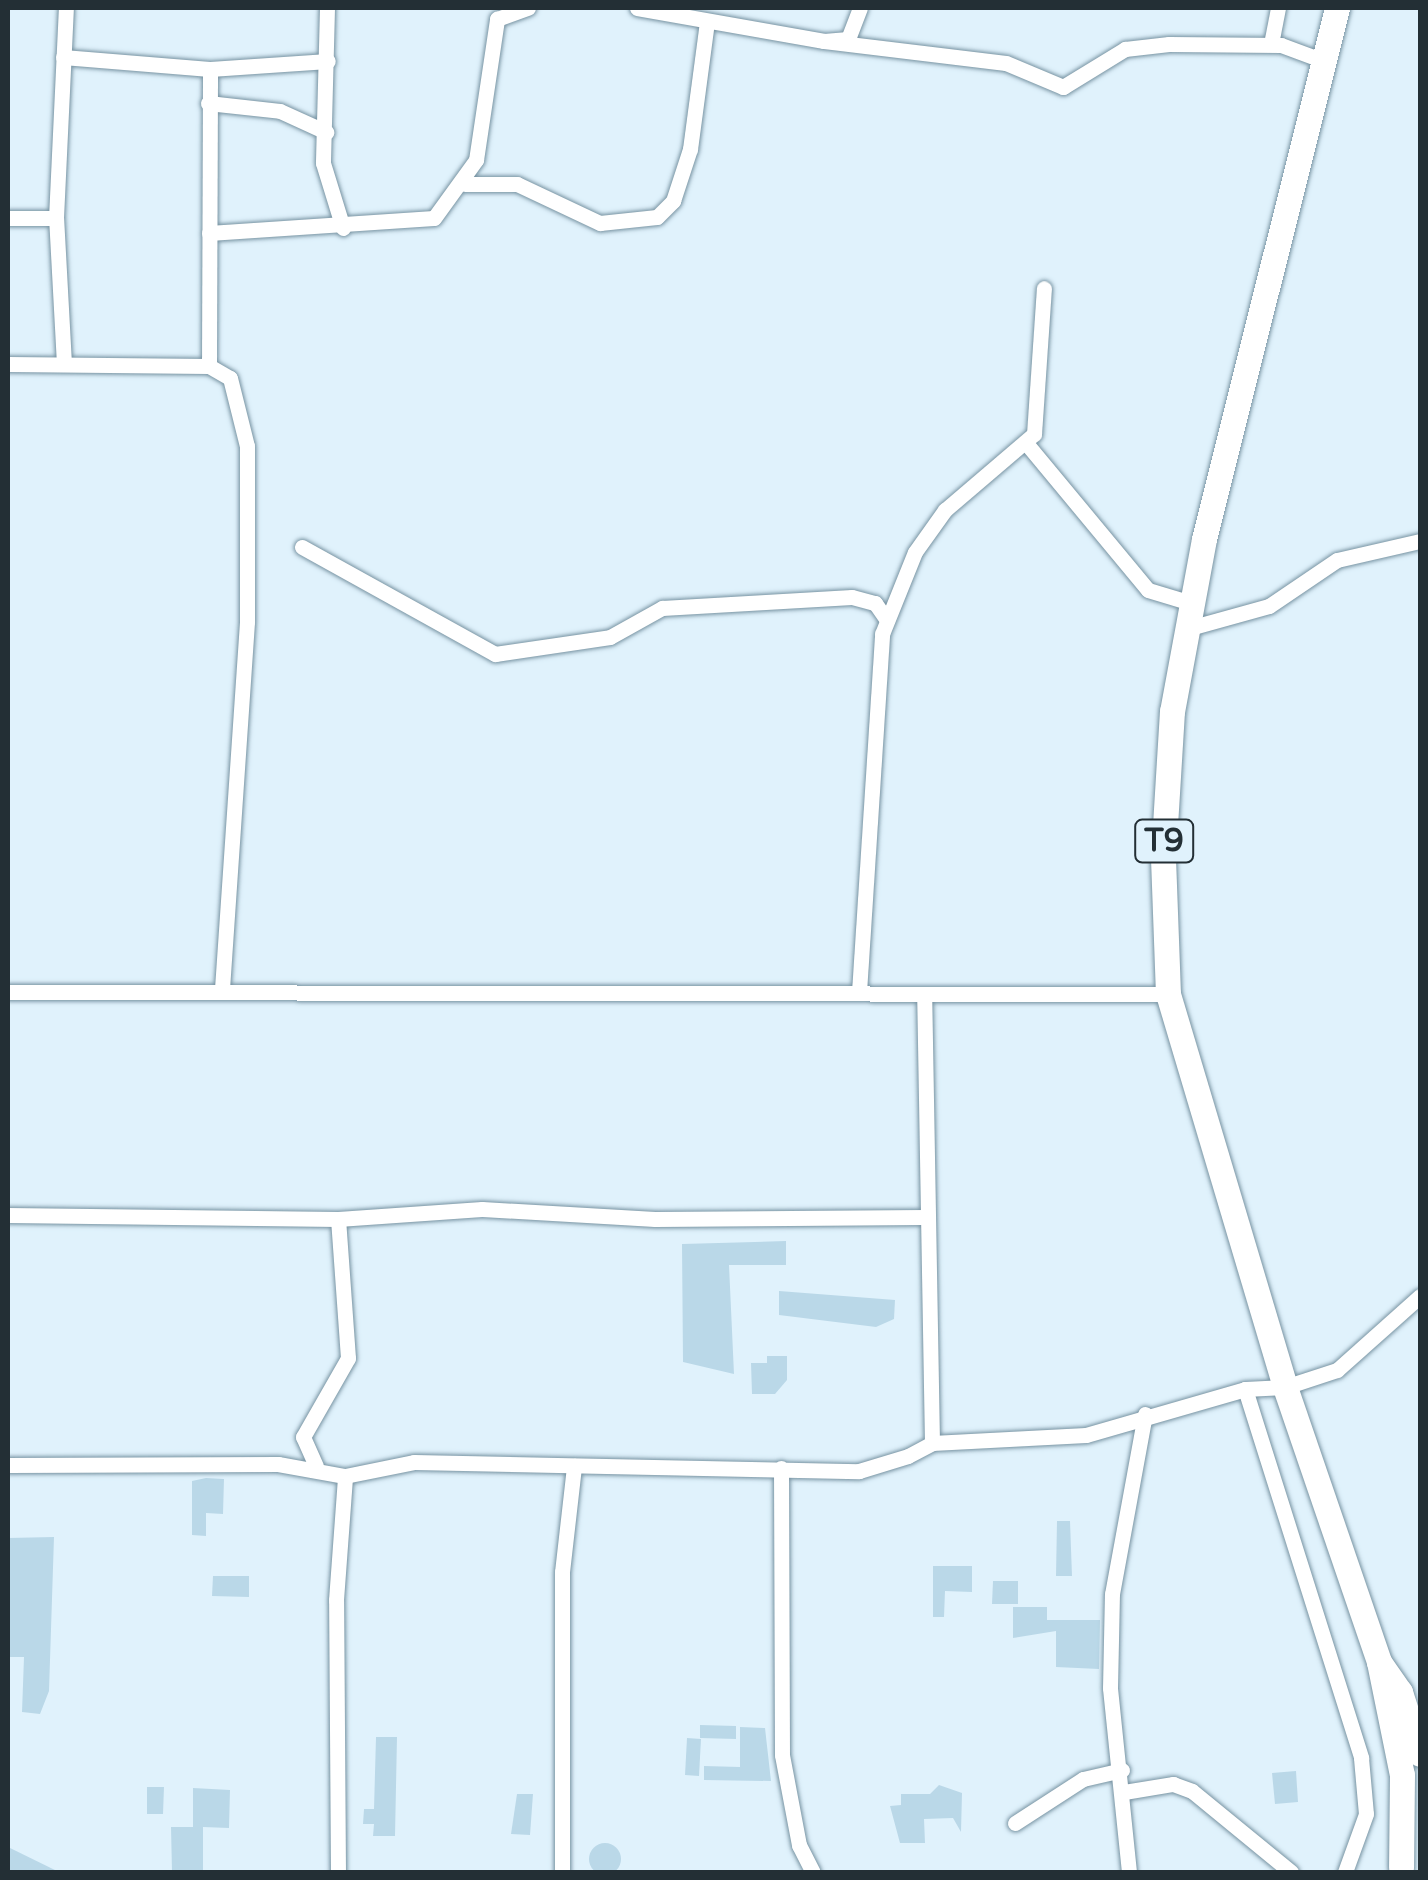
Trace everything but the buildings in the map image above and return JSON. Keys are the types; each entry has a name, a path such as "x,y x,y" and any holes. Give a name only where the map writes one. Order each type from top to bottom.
{"highway":[{"name":"T9","path":"1337,8 1227,432 1186,629 1163,858 1168,994 1284,1387 1379,1662 1402,1775 1406,1865"},
{"name":"T9","path":"1379,1662 1400,1692 1420,1754"}],"street":[{"path":"64,364 56,218 66,8"},
{"path":"327,8 326,176 343,228"},
{"path":"209,234 425,223 465,184 476,160 497,19 528,8"},
{"path":"637,8 824,41 1006,64 1063,87 1125,49 1271,44 1324,61"},
{"path":"824,41 848,38 860,8"},
{"path":"1271,44 1278,8"},
{"path":"465,184 517,184 600,223 665,212 690,149 707,21"},
{"path":"63,57 210,69 328,61"},
{"path":"209,366 210,69"},
{"path":"208,103 280,111 326,132"},
{"path":"8,218 56,218"},
{"path":"859,992 862,856 887,620 915,552 945,510 1026,443 1040,409 1044,288"},
{"path":"8,364 209,366 230,378 248,461 248,622 222,991"},
{"path":"1026,443 1148,590 1191,603"},
{"path":"1186,629 1269,606 1337,560 1420,541"},
{"path":"302,547 495,654 610,637 662,608 852,597 875,604 887,620"},
{"path":"8,992 1168,994"},
{"path":"924,994 931,1143 925,1217 932,1443"},
{"path":"8,1215 338,1218 482,1210 655,1219 925,1217"},
{"path":"316,1466 303,1437 348,1358 338,1218"},
{"path":"8,1465 316,1466 345,1476 414,1462 858,1470 932,1443 1086,1436 1145,1414 1246,1389 1284,1387 1337,1370 1420,1296"},
{"path":"1246,1389 1362,1758 1366,1814 1345,1872"},
{"path":"1129,1872 1122,1770 1110,1688 1112,1594 1145,1414"},
{"path":"562,1872 562,1572 574,1466"},
{"path":"782,1468 782,1754 800,1845 813,1872"},
{"path":"338,1872 336,1600 345,1476"},
{"path":"1015,1822 1083,1779 1122,1770"},
{"path":"1124,1792 1173,1784 1192,1791 1291,1872"}]}
